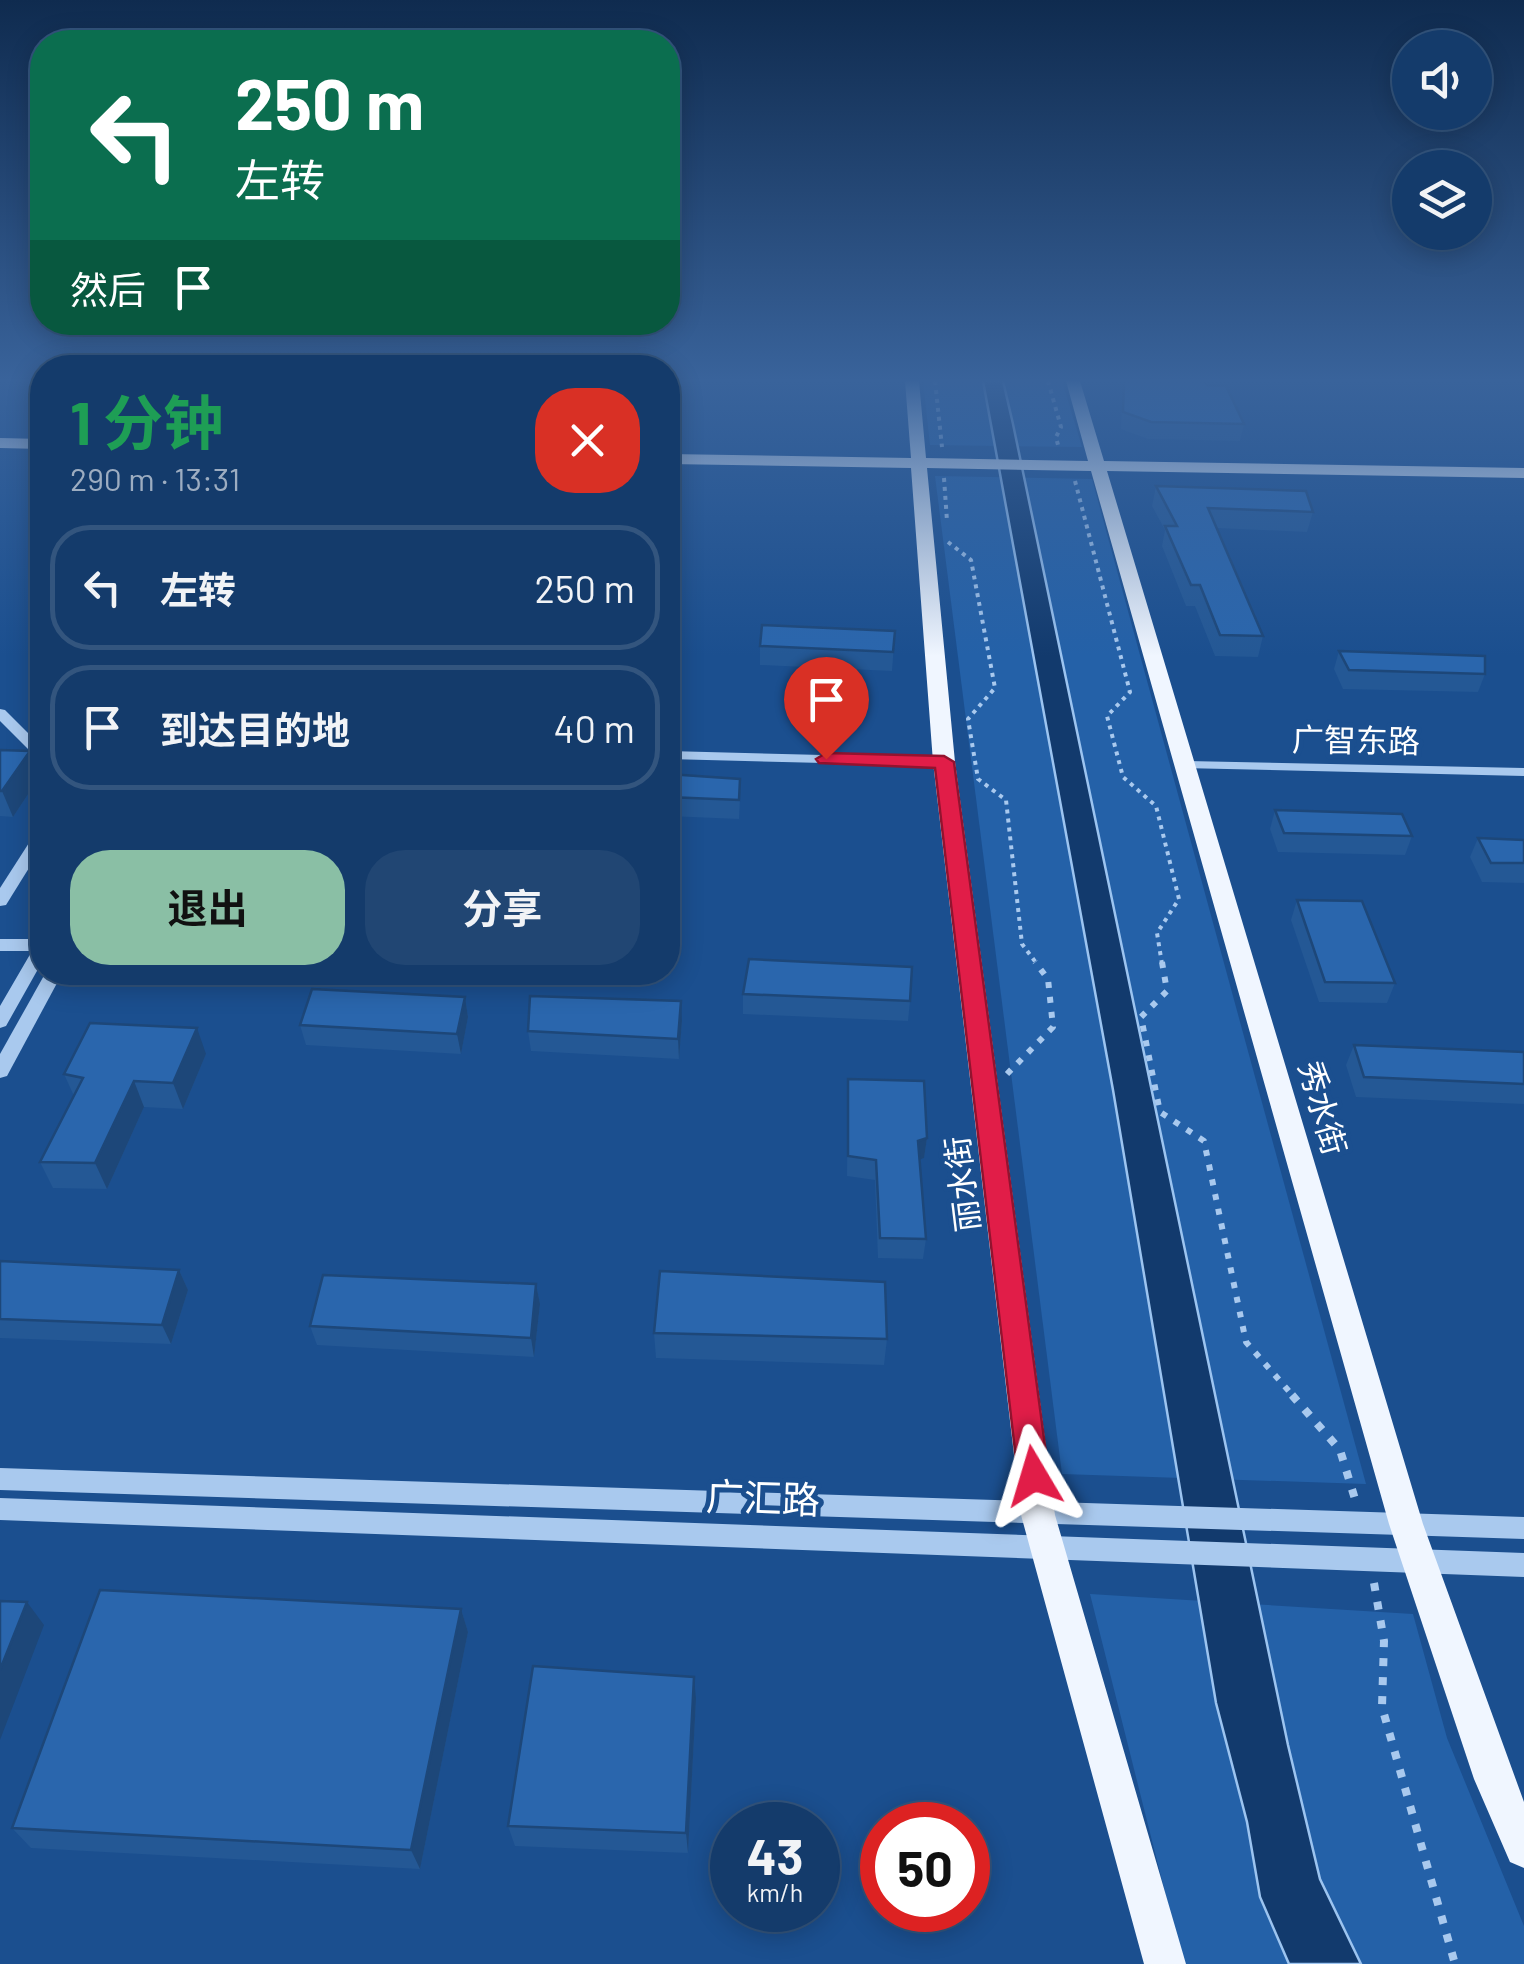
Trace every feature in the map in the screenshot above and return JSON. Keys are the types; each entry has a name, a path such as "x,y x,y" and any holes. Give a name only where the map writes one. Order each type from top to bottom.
{"main road":[{"name":"丽水街","path":"933,473 944,762 1038,1515 1165,1964"},
{"name":"秀水街","path":"1099,473 1406,1524 1494,1780 1524,1848"}],"street":[{"path":"0,713 30,743"},
{"path":"680,755 944,762"},
{"name":"广智东路","path":"1187,765 1524,772"},
{"path":"0,901 30,865"},
{"path":"0,944 30,945"},
{"path":"0,1022 30,968"},
{"path":"0,1071 48,985"},
{"name":"广汇路","path":"0,1479 1524,1528"},
{"name":"广汇路","path":"0,1509 1524,1565"}],"path":[{"path":"934,473 948,544 971,560 995,688 968,719 978,779 1006,800 1022,944 1048,979 1053,1026 987,1094"},
{"path":"1070,473 1078,485 1130,692 1108,716 1123,777 1156,806 1179,899 1158,933 1167,990 1141,1017 1160,1112 1204,1141 1246,1342 1340,1450 1363,1524"},
{"path":"1370,1560 1384,1641 1382,1707 1455,1964"}],"shaded area":[{"path":"1000,473 1023,473 1288,1745 1320,1879 1361,1964 1289,1964 1260,1897 1247,1822 1216,1703 1113,1090"},
{"path":"935,476 1092,479 1366,1484 1062,1474"},
{"path":"1090,1594 1413,1614 1447,1738 1524,1926 1524,1964 1183,1964"}],"building":[{"path":"1156,486 1306,491 1313,512 1208,508 1263,636 1220,635 1200,585 1191,585 1165,526 1177,526"},
{"path":"762,625 895,631 893,652 760,646"},
{"path":"1339,651 1485,656 1485,674 1349,670"},
{"path":"0,750 30,751 2,791 0,791"},
{"path":"680,775 740,779 739,800 680,798"},
{"path":"1275,810 1402,814 1412,836 1284,833"},
{"path":"1478,838 1524,840 1524,863 1491,863"},
{"path":"1297,900 1362,901 1395,983 1325,982"},
{"path":"749,959 912,967 910,1001 743,994"},
{"path":"312,989 465,997 457,1034 300,1025"},
{"path":"530,996 681,1001 678,1039 528,1031"},
{"path":"90,1023 197,1028 173,1083 134,1081 95,1163 40,1162 83,1078 64,1074"},
{"path":"1354,1045 1524,1052 1524,1084 1364,1077"},
{"path":"848,1079 924,1081 927,1138 918,1141 926,1239 880,1238 876,1160 848,1156"},
{"path":"0,1261 179,1270 162,1325 0,1319"},
{"path":"660,1271 885,1282 887,1339 654,1333"},
{"path":"323,1275 536,1284 531,1338 310,1326"},
{"path":"100,1590 461,1609 411,1850 12,1828"},
{"path":"0,1601 27,1602 0,1670"},
{"path":"533,1666 694,1677 686,1833 508,1826"}],"route":[{"path":"826,759 944,762 1034,1476"}]}
